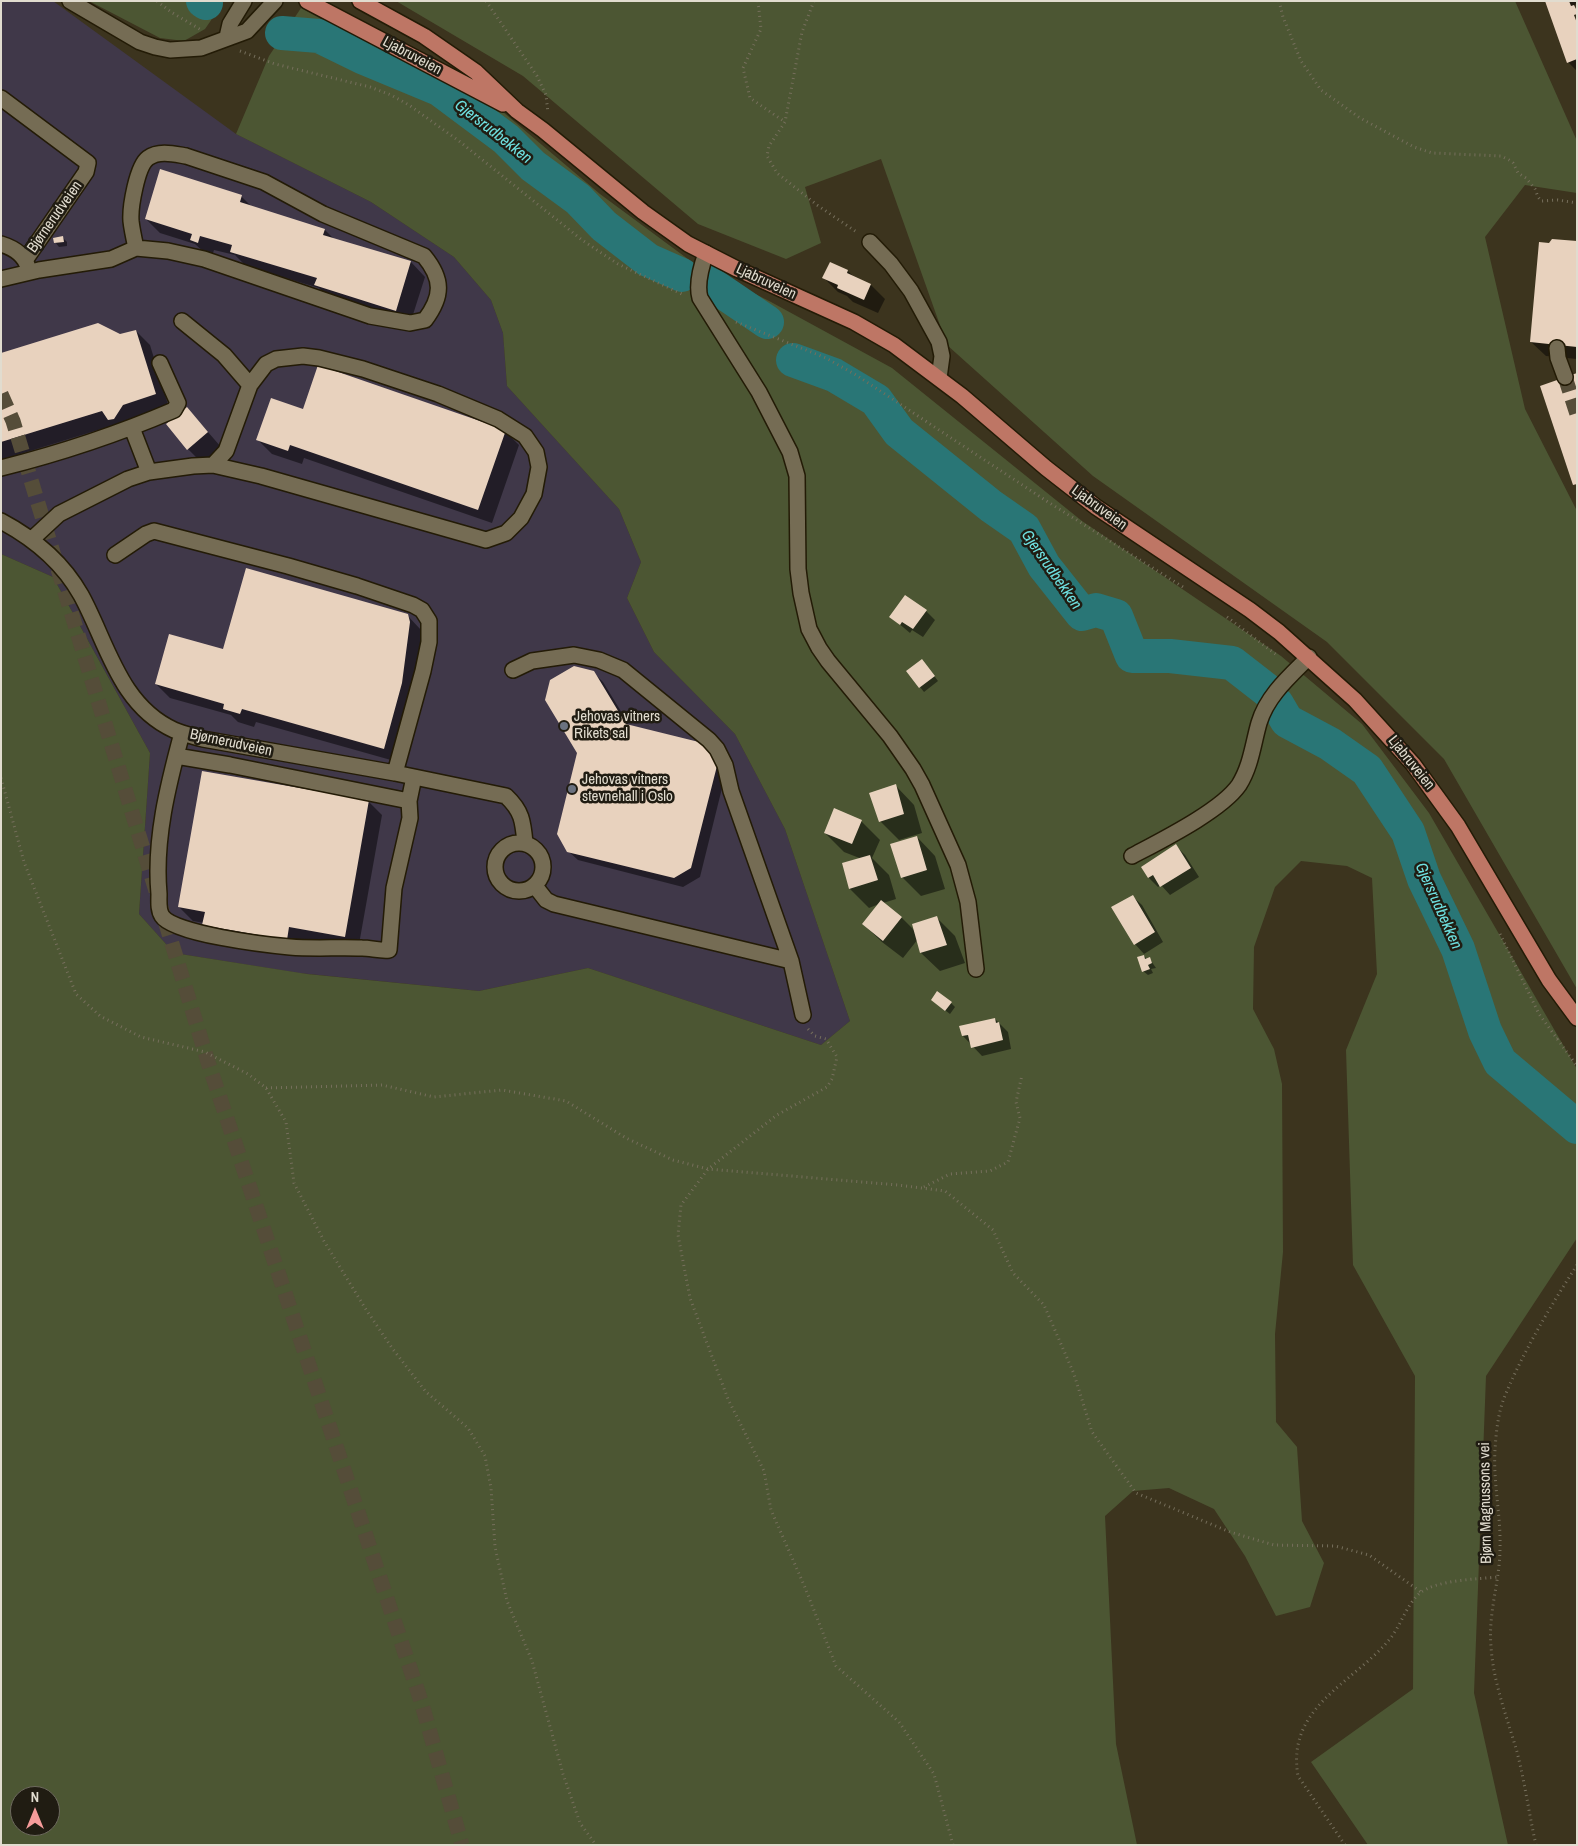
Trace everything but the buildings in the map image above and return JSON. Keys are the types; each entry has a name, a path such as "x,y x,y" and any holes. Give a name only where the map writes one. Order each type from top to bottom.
{"main road":[{"name":"Ljabruveien","path":"308,1 517,111"},
{"name":"Ljabruveien","path":"360,1 424,36 476,72 517,111 643,212 688,244 737,270 854,322 894,345 939,378 1046,468 1096,507 1250,610 1309,657 1387,733 1436,794 1474,850 1549,980 1577,1018"}],"street":[{"path":"70,1 128,35 156,48 170,50 201,48 247,31 275,1"},
{"path":"227,37 230,24 244,1"},
{"name":"Bjørnerudveien","path":"1,98 88,163 86,172 27,266 11,247 1,244"},
{"path":"1,279 27,266 111,259 136,248 168,251 204,259 370,316 389,320 410,323 425,320 434,308 438,297 438,282 434,268 424,256 323,214 264,182 186,156 174,154 158,154 148,158 139,169 131,219 136,248"},
{"path":"870,242 891,264 911,291 939,342 942,356 939,378"},
{"path":"706,253 697,289 704,305 759,392 783,436 796,469 798,568 809,629 828,662 890,736 922,785 958,865 968,902 976,969"},
{"path":"182,321 224,355 250,386"},
{"path":"1557,348 1558,358 1565,377"},
{"path":"31,540 59,514 99,493 149,472 213,465 261,476 486,540 506,533 522,518 534,494 539,468 536,452 525,436 498,419 438,394 363,369 303,356 276,359 266,364 250,386 226,451 213,465"},
{"path":"1,468 71,449 132,428 174,410 178,403 160,363"},
{"path":"132,428 149,472"},
{"name":"Bjørnerudveien","path":"1,521 31,540 60,566 80,594 114,668 131,695 157,720 182,733 229,745 395,773 506,796 517,806 520,813 525,843"},
{"path":"114,555 146,534 154,531 296,568 357,586 413,605 422,610 430,621 429,642 395,773"},
{"path":"513,670 532,661 555,657 574,655 599,660 624,670 709,740 717,749 725,765 731,791 791,961 803,1015"},
{"path":"1132,856 1198,819 1233,792 1250,760 1259,723 1266,708 1279,688 1309,657"},
{"path":"182,733 165,803 157,879 162,916 182,928 200,933 289,946 389,950 394,888 410,818 409,802 414,777"},
{"path":"176,756 230,765 409,802"},
{"path":"515,843 525,843 539,852 544,863 542,875 535,886 522,891 509,889 500,882 495,870 497,858 504,848 515,843"},
{"path":"535,886 546,900 554,904 791,961"}],"path":[{"path":"157,1 204,32"},
{"path":"486,1 537,76 546,94 548,120 543,130"},
{"path":"758,1 761,29 743,68 750,98 785,122"},
{"path":"814,1 802,32 785,122 769,146 767,156 777,173 817,205 870,242"},
{"path":"1279,1 1282,17 1301,61 1321,90 1360,118 1414,147 1432,153 1501,156 1513,162 1518,173 1526,178 1535,189 1538,198 1542,201 1558,200 1577,203"},
{"path":"240,51 275,64 370,87 409,104 459,141 582,240 618,264 704,305"},
{"path":"729,319 826,358 856,375 1048,502 1190,592"},
{"path":"1223,614 1296,670"},
{"path":"1,778 24,862 76,994 100,1016 141,1037 205,1052 248,1074 266,1088 286,1122 294,1183 324,1241 392,1348 426,1392 468,1428 485,1456 491,1488 495,1547 508,1601 532,1661 562,1774 580,1823 596,1845"},
{"path":"1498,930 1539,1014 1577,1066"},
{"path":"803,1015 807,1028 815,1036 826,1039 837,1058 832,1079 827,1087 777,1114 708,1169 681,1205 678,1235 690,1298 728,1399 764,1471 771,1510 804,1585 836,1666 899,1722 934,1774 953,1845"},
{"path":"1557,1039 1561,1036"},
{"path":"922,1188 950,1174 990,1171 1008,1162 1020,1118 1016,1102 1022,1075"},
{"path":"266,1088 382,1085 434,1097 502,1090 566,1101 626,1138 673,1160 708,1169 945,1191 993,1230 1013,1273 1044,1305 1074,1374 1092,1432 1136,1493 1230,1532 1274,1545 1335,1546 1370,1555 1421,1592"},
{"name":"Bjørn Magnussons vei","path":"1536,1845 1518,1756 1492,1659 1490,1629 1498,1577 1500,1548 1495,1457 1497,1426 1504,1398 1531,1343 1558,1294 1577,1265"},
{"path":"1345,1845 1298,1776 1296,1762 1301,1731 1313,1712 1334,1689 1361,1667 1390,1639 1421,1592 1438,1585 1498,1577"}],"shaded area":[{"path":"1,1 53,1 236,134 371,202 454,257 491,300 503,333 507,386 619,509 641,562 627,598 654,652 735,734 785,829 850,1021 821,1045 588,968 479,991 299,973 174,953 139,914 150,753 53,577 1,554"}],"green space":[{"path":"89,1 219,1 214,16 205,29 184,41 160,38"},
{"path":"396,1 1515,1 1577,141 1577,193 1525,185 1485,237 1525,409 1577,511 1577,989 1444,759 1327,642 1093,476 947,345 881,159 805,187 821,243 786,259 698,224 523,76"},
{"path":"301,8 402,63 503,112 600,194 692,262 771,302 892,368 1082,521 1281,656 1362,724 1429,813 1577,1069 1577,1238 1486,1376 1474,1693 1508,1845 1368,1845 1311,1762 1413,1689 1415,1376 1353,1265 1346,1050 1377,974 1372,878 1347,866 1301,861 1275,887 1254,947 1253,1009 1274,1049 1282,1084 1283,1252 1275,1334 1276,1422 1297,1447 1302,1521 1324,1563 1310,1607 1276,1616 1245,1556 1214,1509 1169,1488 1133,1491 1105,1516 1116,1744 1137,1845 1,1845 1,554 53,577 150,753 139,914 174,953 307,974 479,991 588,968 821,1045 850,1021 785,829 735,734 654,652 627,598 641,562 619,509 507,386 503,333 491,300 454,257 371,202 236,134 269,56"}],"waterway":[{"name":"Gjersrudbekken","path":"282,33 319,36 362,57 439,89 506,139 533,166 578,199 604,226 648,260 682,275"},
{"name":"Gjersrudbekken","path":"708,282 767,322"},
{"name":"Gjersrudbekken","path":"793,360 834,375 876,400 899,432 991,506 1024,529 1044,566 1082,614 1096,610 1116,616 1132,656 1170,656 1232,663 1268,691"},
{"name":"Gjersrudbekken","path":"1277,704 1287,721 1330,744 1367,770 1408,832 1424,879 1458,949 1485,1031 1500,1062 1577,1127"}],"tunnel":[{"path":"1565,377 1577,414"},
{"path":"1,394 13,421 208,1062 421,1701 462,1845"}],"place":[{"name":"Jehovas vitners Rikets sal","path":"564,726"},
{"name":"Jehovas vitners stevnehall i Oslo","path":"572,789"}]}
